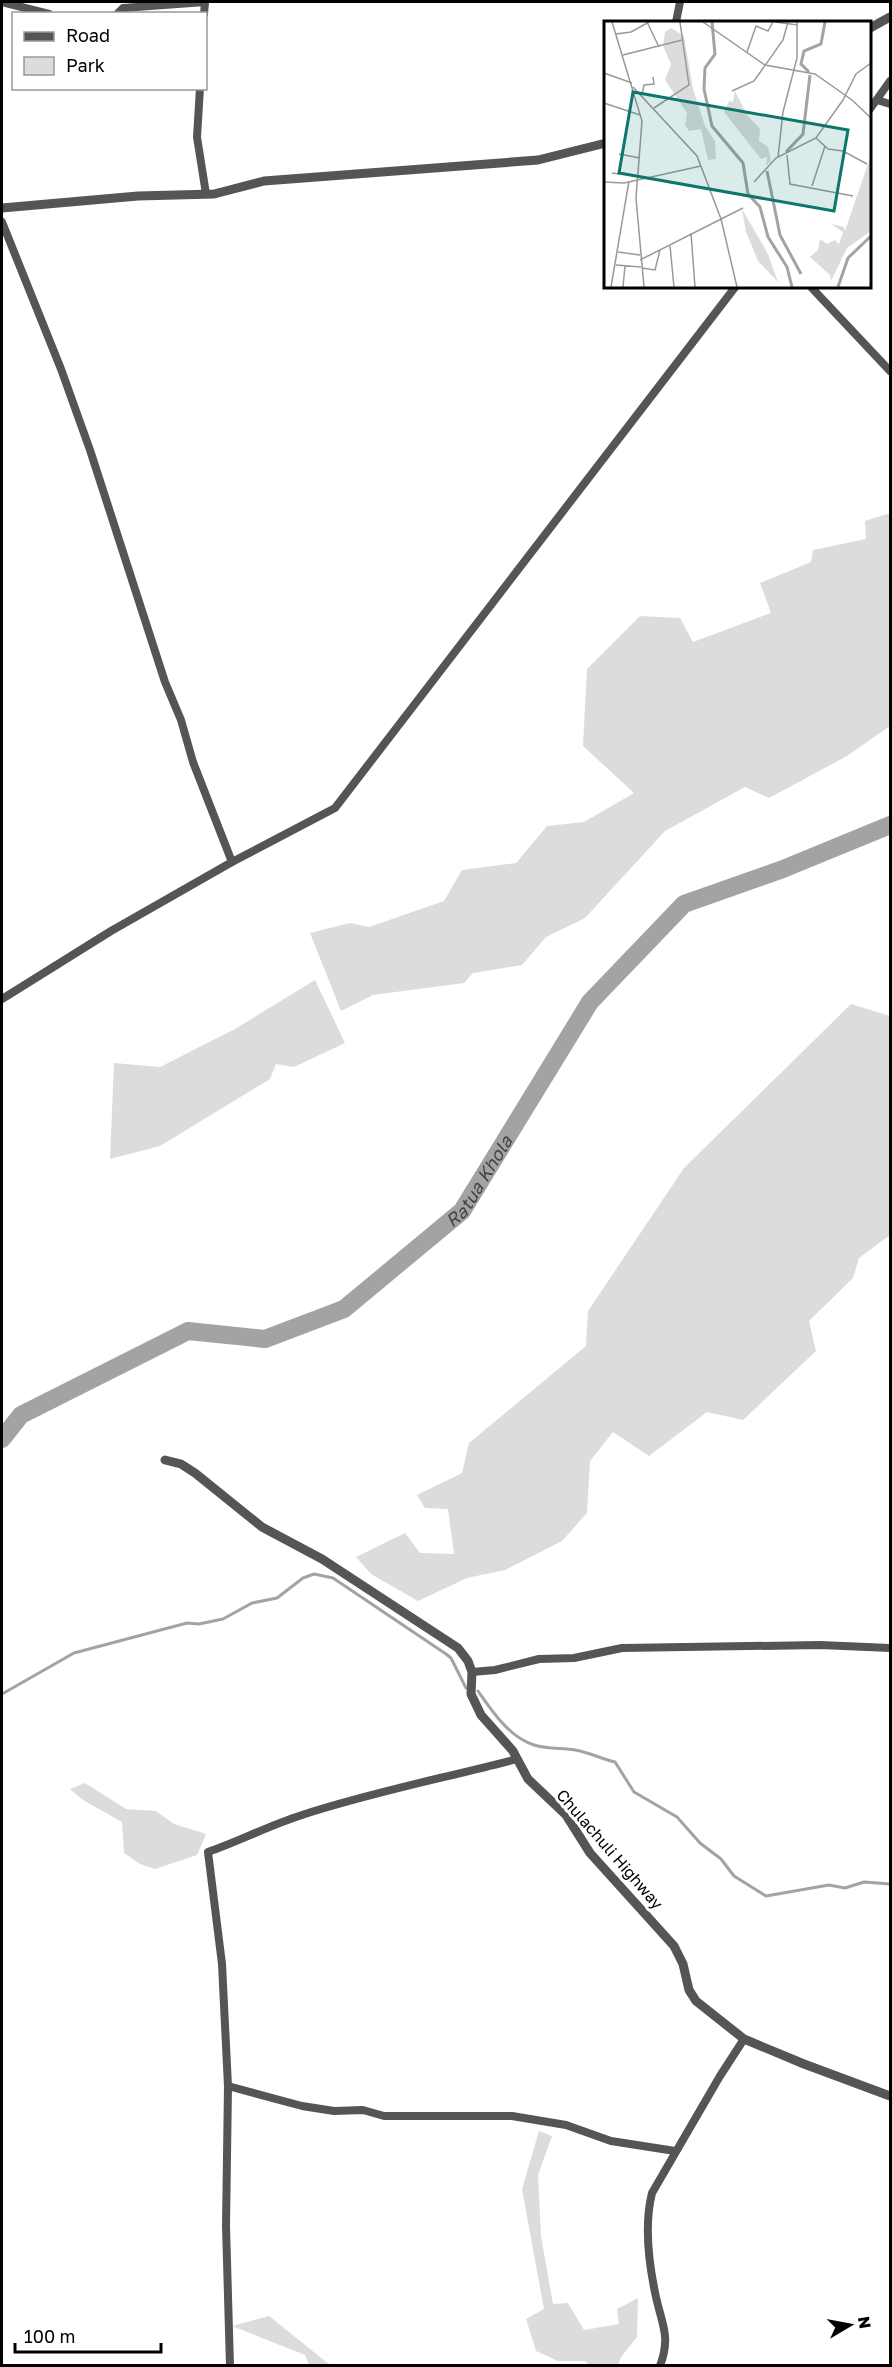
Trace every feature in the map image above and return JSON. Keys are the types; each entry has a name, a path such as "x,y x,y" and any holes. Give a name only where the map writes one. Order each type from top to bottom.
{"street":[{"path":"2,2 41,12"},
{"path":"119,12 123,8 205,2"},
{"path":"676,21 680,2"},
{"path":"871,27 891,17"},
{"path":"871,108 891,81"},
{"path":"200,90 197,137 206,194"},
{"path":"877,100 891,104"},
{"path":"2,208 138,196 206,194 233,190 264,181 538,160 604,144"},
{"path":"2,222 61,369 90,450 165,682 232,862"},
{"path":"2,999 111,931 232,862 335,808 734,288"},
{"path":"812,288 891,371"},
{"name":"Chulachuli Highway","path":"165,1460 181,1464 262,1527 322,1559 458,1648 468,1661 471,1672 471,1694 481,1715 513,1751 528,1779 566,1815 590,1853 674,1946 683,1964 689,1990 696,2001 744,2039 891,2096"},
{"path":"471,1672 495,1670 539,1659 574,1658 622,1648 819,1645 891,1648"},
{"path":"230,2366 226,2226 228,2086 222,1964 208,1852 237,1842 280,1822 369,1794 517,1759"},
{"path":"660,2366 667,2343 655,2295 650,2255 648,2207 652,2193 675,2151 744,2039"},
{"path":"228,2086 302,2106 334,2111 363,2110 384,2116 512,2116 566,2125 611,2141 675,2151"}],"green space":[{"path":"890,513 890,726 847,756 769,798 745,787 665,831 585,918 546,937 522,965 473,973 464,983 373,995 341,1011 310,933 350,923 369,927 444,901 462,870 516,863 547,826 584,822 634,793 583,746 587,669 640,616 680,618 693,642 771,613 760,583 811,562 813,550 866,539 865,521"},
{"path":"315,980 345,1043 294,1067 276,1064 270,1079 160,1146 110,1159 114,1063 160,1067 235,1029"},
{"path":"851,1004 890,1016 890,1235 859,1258 853,1278 809,1321 816,1351 743,1420 707,1412 649,1456 613,1432 590,1461 587,1513 562,1541 505,1570 467,1578 418,1601 371,1574 356,1557 405,1533 420,1553 454,1554 448,1509 425,1508 417,1495 462,1473 469,1443 586,1346 588,1311 684,1168"},
{"path":"85,1783 126,1809 156,1811 174,1824 206,1834 197,1855 155,1869 140,1864 124,1853 122,1822 83,1800 70,1789"},
{"path":"539,2131 552,2136 538,2175 541,2236 553,2304 568,2303 584,2330 619,2324 617,2309 638,2298 637,2337 621,2357 618,2365 590,2365 585,2361 558,2361 536,2351 526,2319 544,2309 522,2189"},
{"path":"269,2316 330,2365 309,2365 305,2355 232,2326"}],"waterway":[{"name":"Ratua Khola","path":"2,1439 21,1415 188,1331 265,1339 344,1309 462,1211 590,1002 684,904 783,869 890,825"},
{"path":"2,1694 74,1653 187,1623 199,1624 223,1619 252,1603 277,1598 303,1578 314,1574 333,1578 446,1654 451,1658 466,1688"},
{"path":"478,1691 509,1730 525,1741 549,1748 580,1751 615,1762 634,1792 677,1817 700,1843 721,1859 734,1876 766,1896 829,1885 845,1888 864,1882 890,1884"}]}
